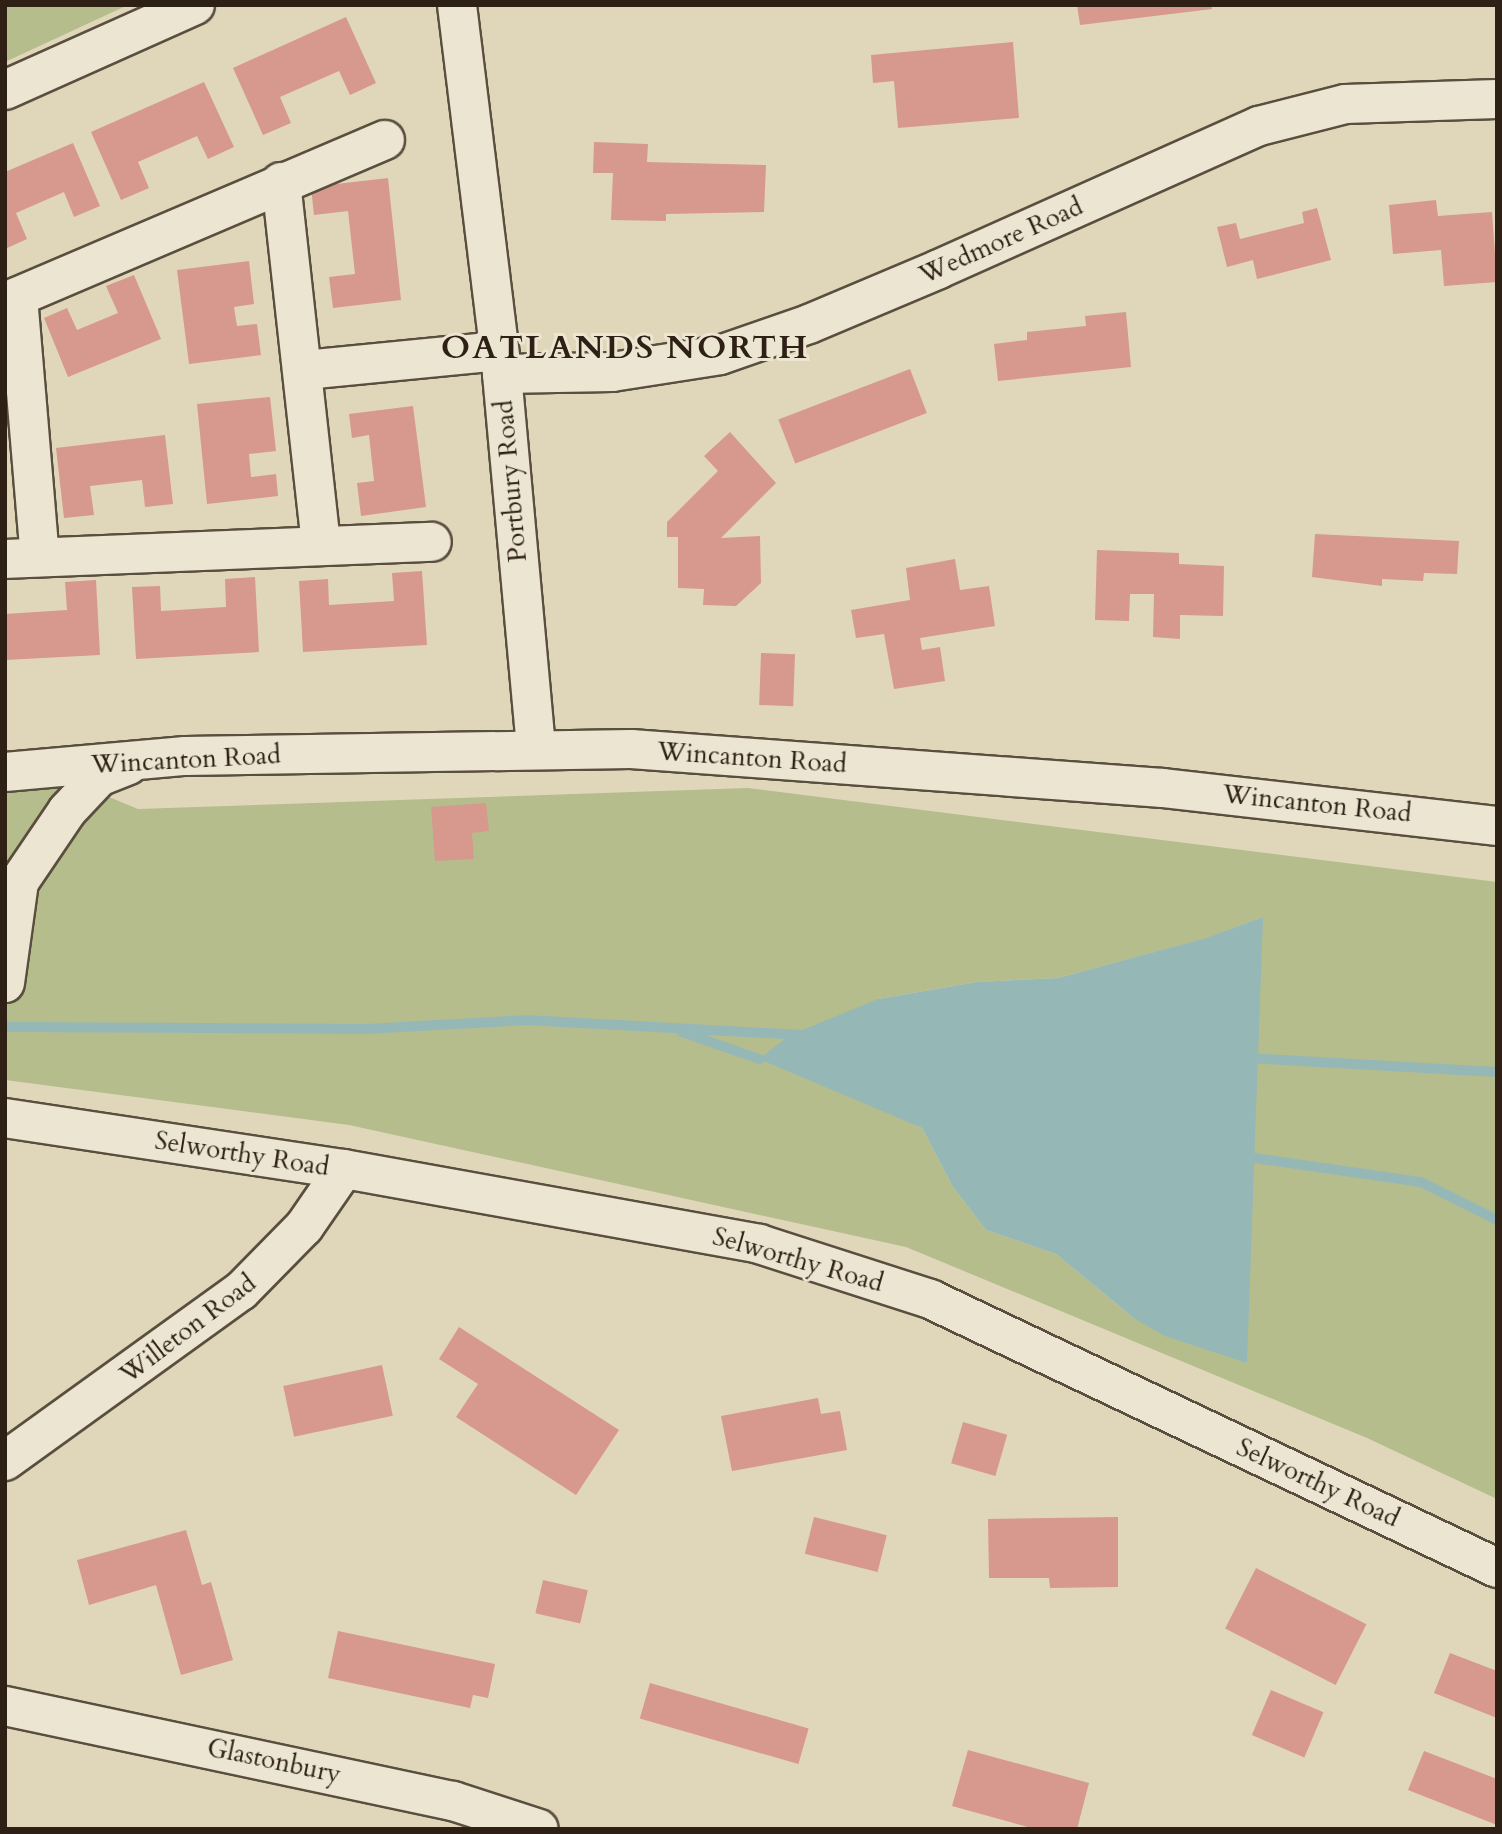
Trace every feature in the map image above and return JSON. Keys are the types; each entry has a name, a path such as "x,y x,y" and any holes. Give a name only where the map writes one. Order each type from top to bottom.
{"street":[{"path":"5,90 195,5"},
{"name":"Portbury Road","path":"457,5 500,363 536,748"},
{"name":"Wedmore Road","path":"305,370 500,363 612,372 720,355 809,324 939,270 1279,119 1345,104 1497,99"},
{"path":"385,140 281,182 12,300 23,558 432,542"},
{"path":"281,182 305,370 321,546"},
{"name":"Wincanton Road","path":"5,772 143,760 536,748 631,749 1163,788 1497,826"},
{"path":"5,984 12,867 99,777 143,760"},
{"name":"Selworthy Road","path":"5,1118 344,1169 759,1244 930,1299 1497,1568"},
{"name":"Willeton Road","path":"5,1461 249,1283 304,1227 344,1169"},
{"name":"Glastonbury","path":"5,1706 453,1801 539,1829"}],"green space":[{"path":"5,5 128,5 5,62"},
{"path":"5,754 138,809 748,788 1497,882 1497,1499 1367,1438 906,1247 349,1125 5,1080","holes":["1263,917 1135,1319 1056,1254 986,1230 953,1187 922,1128 878,1106 878,999 977,982 1058,978 1207,938"]}],"water":[{"path":"1263,917 1247,1363 1165,1336 1135,1319 1056,1254 986,1230 953,1187 922,1128 759,1059 790,1035 878,999 977,982 1058,978 1206,938"}],"building":[{"path":"1077,5 1211,5 1212,9 1080,25"},
{"path":"346,17 376,83 350,95 339,71 280,97 291,123 263,135 233,68"},
{"path":"1013,42 1019,118 898,128 894,81 873,83 871,55"},
{"path":"204,82 234,147 208,159 197,136 138,162 149,188 121,200 91,132"},
{"path":"594,142 648,144 647,162 766,165 764,212 666,214 666,221 611,220 613,173 593,173"},
{"path":"73,143 100,206 74,217 64,192 16,213 27,239 5,249 5,172"},
{"path":"388,178 401,300 333,308 329,277 355,274 348,211 314,215 311,187"},
{"path":"1436,200 1438,216 1492,212 1497,282 1444,286 1441,250 1393,254 1389,205"},
{"path":"1317,208 1331,260 1257,279 1253,260 1227,267 1217,227 1236,223 1240,239 1304,223 1302,212"},
{"path":"249,261 254,304 234,307 237,326 257,324 261,355 189,364 177,270"},
{"path":"134,275 161,339 68,377 44,318 67,308 77,330 118,313 106,286"},
{"path":"1126,312 1131,367 998,381 994,344 1027,340 1027,332 1086,326 1085,316"},
{"path":"910,369 927,413 795,463 778,420"},
{"path":"270,397 276,451 249,454 251,477 276,474 278,496 207,504 197,404"},
{"path":"413,406 426,507 361,516 357,483 374,481 369,435 352,438 349,414"},
{"path":"730,432 776,483 721,538 760,536 761,583 736,606 703,605 704,589 678,588 678,537 667,537 667,522 718,471 704,456"},
{"path":"165,435 173,504 145,507 142,480 90,486 94,515 64,518 56,448"},
{"path":"1315,534 1459,541 1457,574 1424,573 1423,581 1382,579 1382,586 1312,577"},
{"path":"1097,550 1179,553 1179,564 1224,566 1223,616 1180,615 1180,639 1153,637 1154,594 1130,594 1129,621 1095,620"},
{"path":"955,559 960,590 989,586 995,626 920,638 922,650 940,647 945,681 894,689 884,634 856,638 851,610 910,600 906,568"},
{"path":"422,571 427,645 303,652 299,581 328,579 329,605 394,601 392,573"},
{"path":"255,577 259,652 136,659 132,587 160,586 161,611 226,607 225,579"},
{"path":"96,580 100,655 5,660 5,614 67,610 65,582"},
{"path":"761,653 795,654 793,706 759,705"},
{"path":"486,803 489,831 472,833 474,859 435,861 431,807"},
{"path":"459,1327 619,1430 576,1495 456,1417 478,1384 439,1359"},
{"path":"382,1365 393,1416 294,1437 283,1386"},
{"path":"818,1398 821,1414 840,1411 847,1450 732,1471 721,1416"},
{"path":"963,1422 1007,1435 995,1476 951,1463"},
{"path":"814,1517 887,1535 878,1572 805,1554"},
{"path":"1118,1517 1118,1587 1050,1588 1049,1578 989,1578 988,1519"},
{"path":"186,1530 202,1585 211,1582 233,1660 181,1675 156,1585 89,1605 77,1560"},
{"path":"1256,1568 1366,1624 1336,1685 1225,1629"},
{"path":"543,1580 588,1590 580,1623 535,1613"},
{"path":"338,1631 495,1664 488,1698 473,1695 470,1708 328,1678"},
{"path":"1450,1653 1497,1671 1497,1718 1434,1693"},
{"path":"650,1683 809,1728 798,1764 640,1719"},
{"path":"1271,1690 1323,1712 1304,1757 1252,1735"},
{"path":"968,1750 1089,1783 1077,1829 1035,1829 952,1806"},
{"path":"1424,1751 1497,1779 1497,1825 1408,1790"}],"waterway":[{"path":"5,1027 367,1029 526,1020 803,1035"},
{"path":"682,1032 759,1059"},
{"path":"1246,1058 1497,1072"},
{"path":"1254,1158 1421,1182 1497,1220"}],"district":[{"name":"OATLANDS NORTH","path":"625,348"}]}
